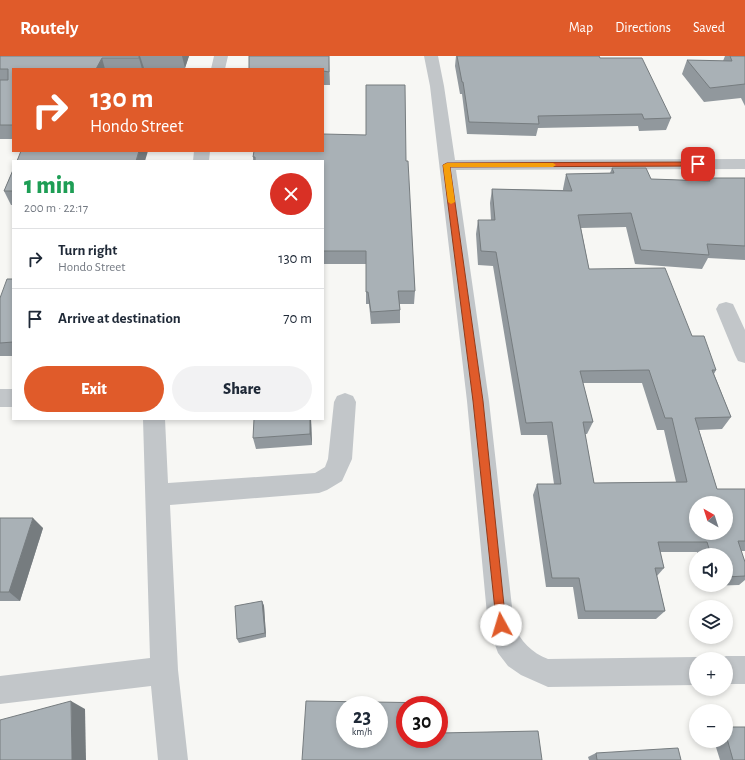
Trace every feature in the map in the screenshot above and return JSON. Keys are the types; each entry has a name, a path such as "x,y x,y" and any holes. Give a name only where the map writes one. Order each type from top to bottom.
{"street":[{"path":"218,68 221,56"},
{"path":"431,56 437,86 478,401 501,625 504,637 519,659 530,667 548,673 689,671"},
{"path":"447,165 745,164"},
{"path":"726,309 745,355"},
{"path":"0,398 12,398"},
{"path":"157,494 319,483 334,474 340,459 345,402"},
{"path":"154,420 164,670 173,760"},
{"path":"0,690 164,670"},
{"path":"733,670 745,670"}],"building":[{"path":"0,56 139,56 139,58 102,58 97,68 12,68 12,125 0,125 0,80 8,80 8,69 0,69"},
{"path":"249,56 329,56 329,72 324,71 324,68 249,68"},
{"path":"457,56 599,56 600,58 642,58 671,118 644,119 642,114 538,116 539,124 469,122 463,82"},
{"path":"730,56 745,56 745,84 710,88 687,60 732,61"},
{"path":"366,85 405,85 406,161 408,161 415,291 398,291 400,310 371,312 368,292 366,292 366,251 324,251 324,160 255,160 255,157 253,157 254,152 324,152 324,134 366,135"},
{"path":"21,152 139,152 136,160 17,160"},
{"path":"612,168 646,168 651,179 710,181 708,178 745,178 745,246 707,244 709,255 641,250 631,213 578,215 589,269 665,268 692,336 704,336 716,370 712,370 731,417 695,418 717,489 745,489 745,541 738,541 745,562 745,576 733,577 733,548 709,548 707,542 658,542 664,568 655,568 665,611 585,611 579,578 552,578 537,484 561,484 552,422 526,423 496,252 481,251 478,220 495,220 492,189 572,191 566,174 614,173","holes":["649,370 665,418 672,418 687,482 594,483 583,422 593,422 580,371"]},
{"path":"12,172 12,191 4,191"},
{"path":"7,279 12,279 12,342 0,343 0,298"},
{"path":"254,420 310,420 310,434 253,438"},
{"path":"0,518 33,518 9,592 0,592"},
{"path":"262,601 265,633 237,639 235,606"},
{"path":"71,701 72,760 0,760 0,720"},
{"path":"306,701 336,701 336,748 388,748 388,702 396,702 396,748 448,748 448,733 538,731 542,760 302,760"},
{"path":"733,727 745,727 745,760 733,760 730,748 733,748"},
{"path":"678,748 681,760 597,760 596,753"}],"slow traffic":[{"path":"451,202 447,165 553,165"}],"route":[{"path":"501,625 478,401 447,165 698,164"}]}
